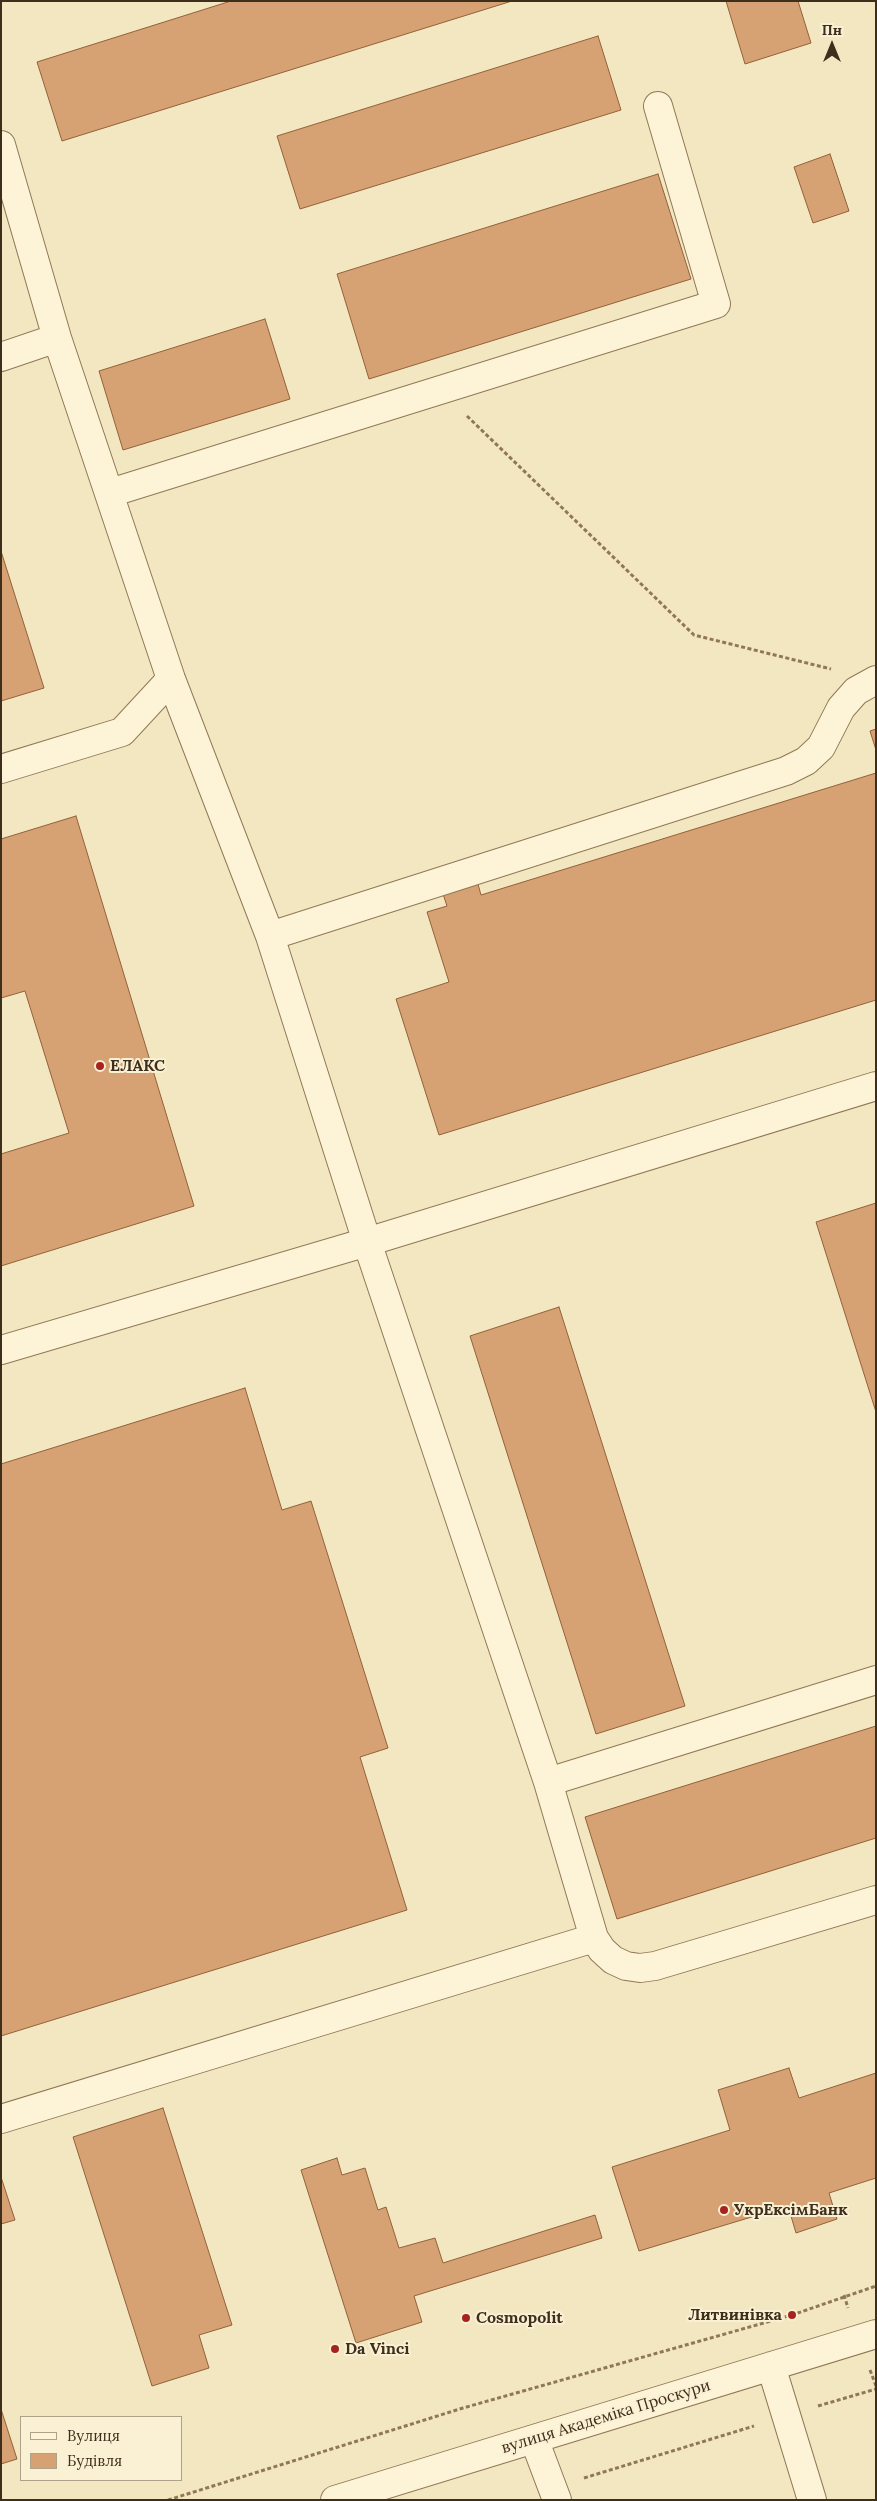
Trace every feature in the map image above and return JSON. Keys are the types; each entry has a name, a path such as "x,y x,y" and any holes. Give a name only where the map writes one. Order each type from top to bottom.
{"street":[{"path":"110,494 716,304 658,106"},
{"path":"1,145 57,338 171,679 270,936 367,1242 548,1782 594,1938 602,1950 613,1960 626,1966 648,1967 876,1900"},
{"path":"1,357 57,338"},
{"path":"1,769 122,732 171,679"},
{"path":"270,936 786,771 806,761 821,747 841,708 856,691 875,680"},
{"path":"1,1350 367,1242 876,1086"},
{"path":"548,1782 876,1680"},
{"path":"1,2119 594,1938"},
{"name":"вулиця Академіка Проскури","path":"335,2500 876,2334"},
{"path":"771,2366 812,2500"},
{"path":"534,2438 555,2494"}],"path":[{"path":"442,391 694,635 875,680"},
{"path":"168,2500 463,2408 792,2315 876,2286"},
{"path":"555,2494 787,2416 876,2389"}],"building":[{"path":"231,1 512,1 62,141 37,62"},
{"path":"726,1 798,1 811,43 745,64"},
{"path":"598,36 621,110 300,209 277,136"},
{"path":"830,154 849,211 813,223 794,167"},
{"path":"658,174 691,279 369,379 337,274"},
{"path":"265,319 290,399 123,450 99,371"},
{"path":"1,551 44,688 1,701"},
{"path":"876,729 876,750 870,731"},
{"path":"876,773 876,1000 439,1135 396,999 449,982 427,912 447,906 441,888 476,877 481,895"},
{"name":"ЕЛАКС","path":"76,816 194,1206 1,1266 1,1154 69,1133 25,991 1,998 1,839"},
{"path":"876,1203 876,1412 816,1222"},
{"path":"559,1307 685,1706 596,1734 470,1336"},
{"path":"245,1388 282,1510 311,1501 388,1748 360,1757 407,1910 1,2036 1,1464"},
{"path":"876,1726 876,1838 617,1919 585,1817"},
{"path":"789,2068 799,2098 876,2073 876,2178 829,2193 837,2219 796,2233 788,2206 639,2251 612,2167 730,2130 718,2090"},
{"path":"163,2108 232,2325 199,2335 209,2368 152,2386 73,2137"},
{"path":"337,2158 342,2175 365,2168 378,2210 386,2207 399,2248 435,2238 443,2263 595,2215 602,2238 414,2296 422,2322 356,2343 301,2170"},
{"path":"1,2177 15,2220 1,2224"},
{"path":"1,2409 17,2459 1,2464"}],"place":[{"name":"ЕЛАКС","path":"100,1066"},
{"name":"УкрЕксімБанк","path":"724,2210"},
{"name":"Литвинівка","path":"792,2315"},
{"name":"Cosmopolit","path":"466,2318"},
{"name":"Da Vinci","path":"335,2349"}]}
